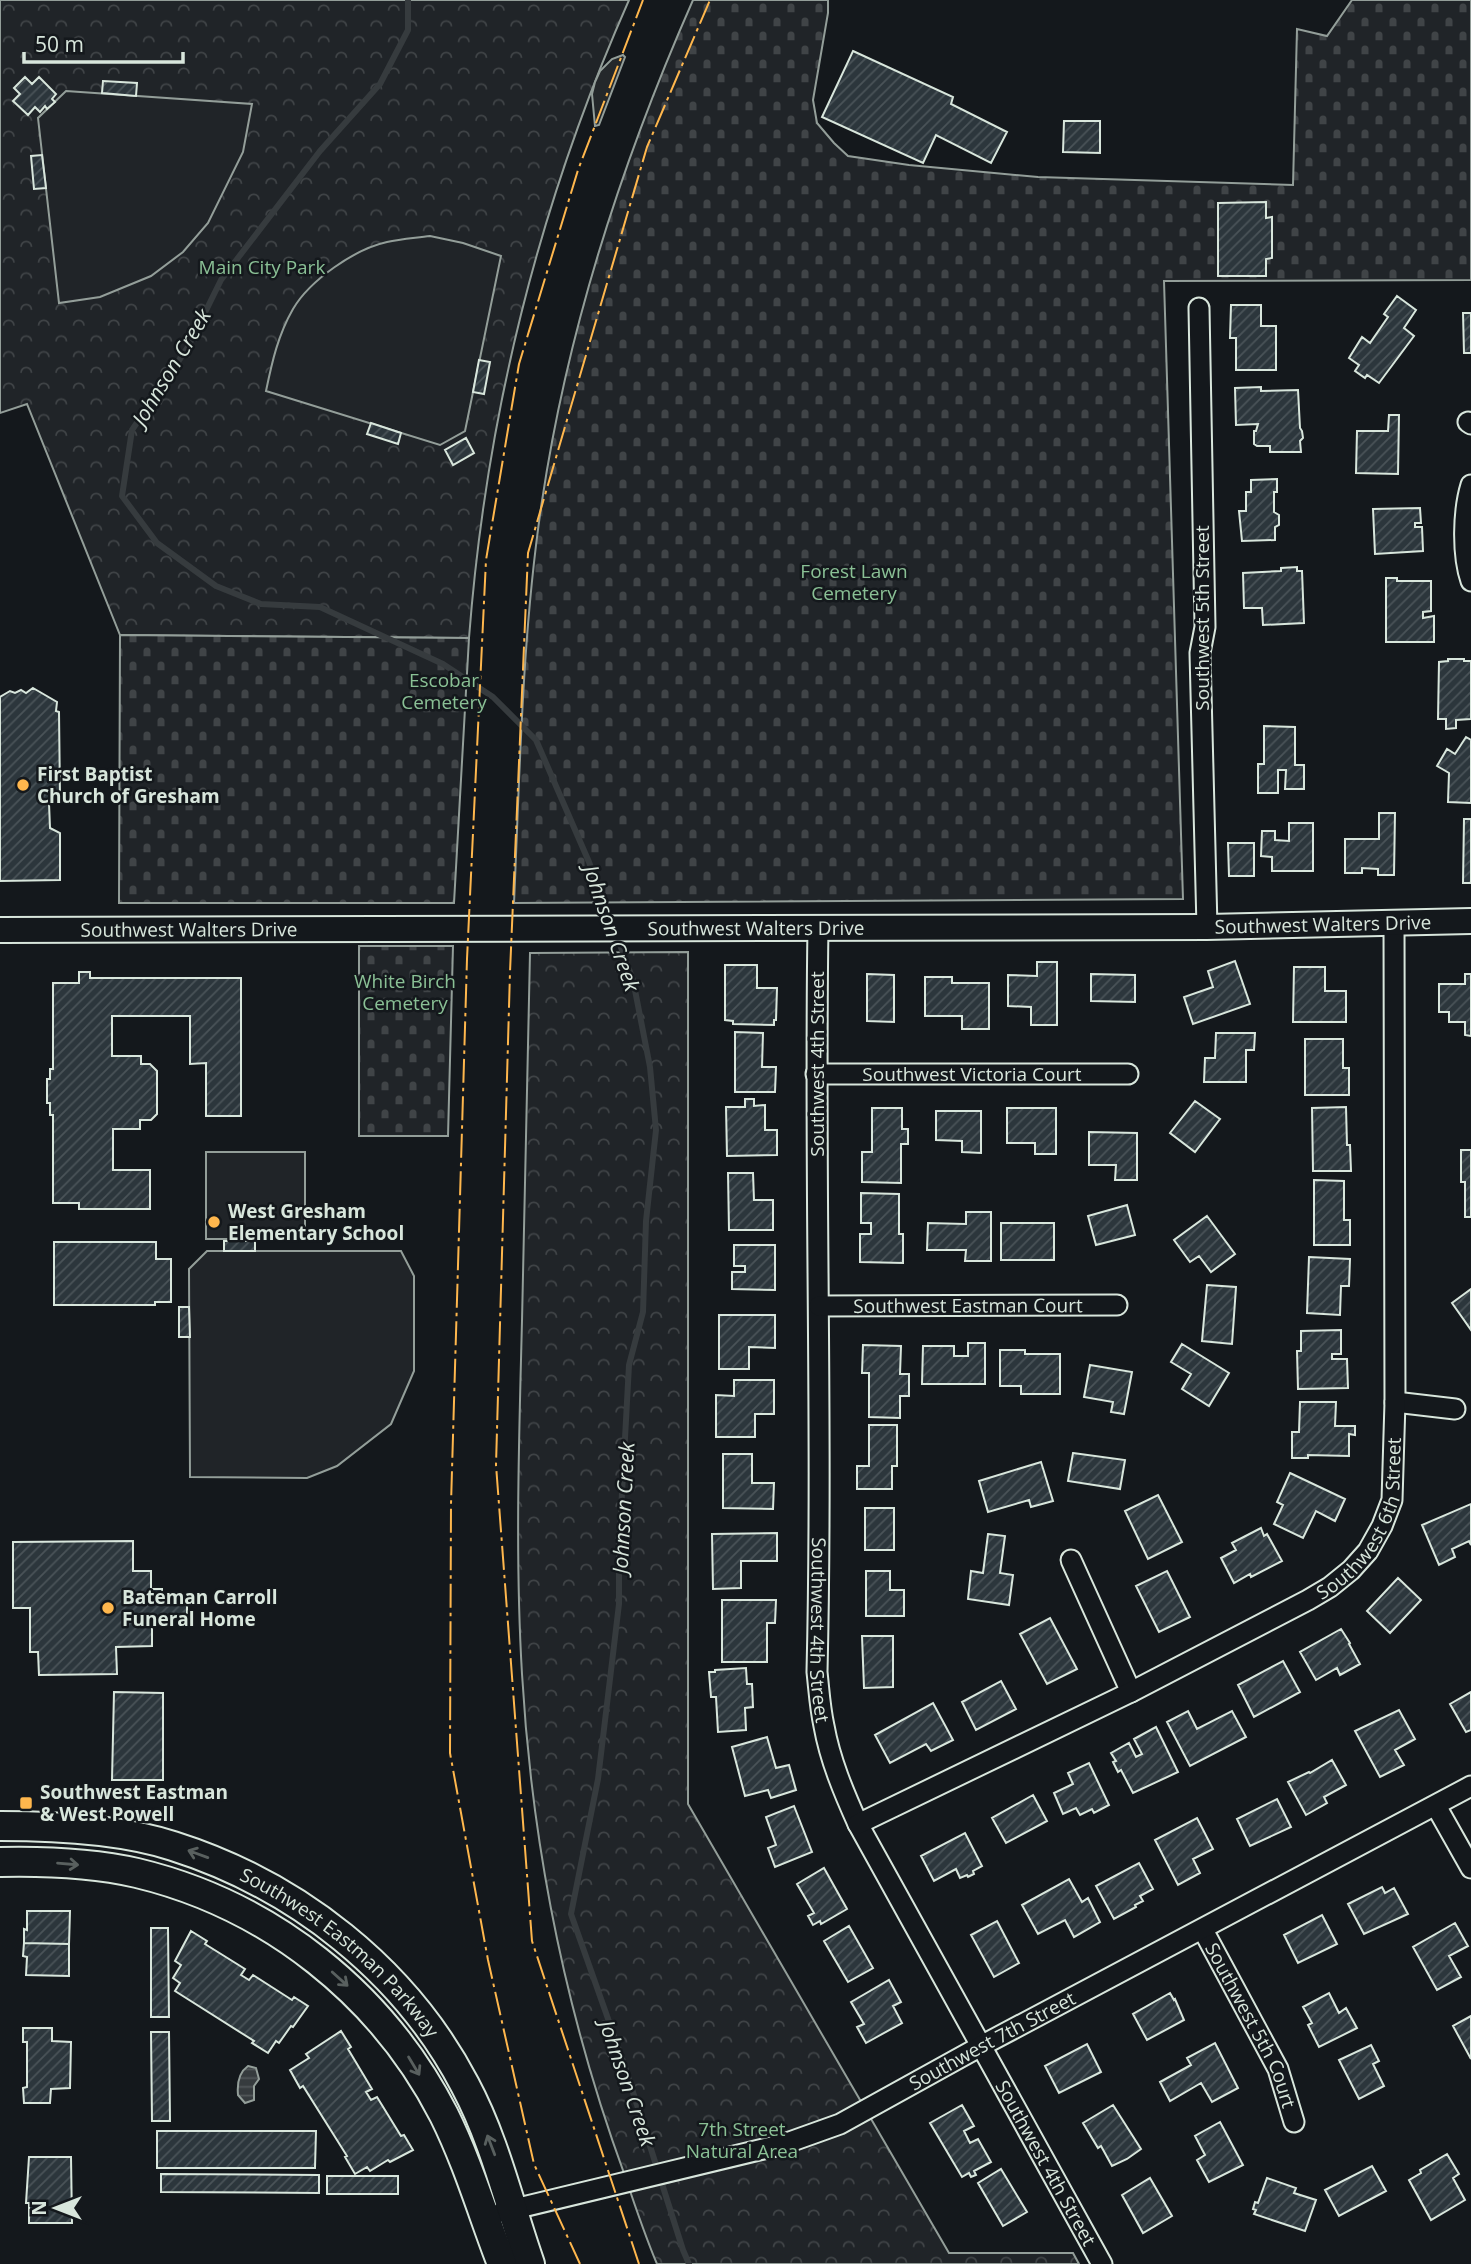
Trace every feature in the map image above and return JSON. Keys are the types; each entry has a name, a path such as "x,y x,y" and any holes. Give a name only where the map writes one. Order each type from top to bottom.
{"main road":[{"name":"Southwest Eastman Parkway","path":"0,1826 97,1831 172,1845 234,1868 260,1881 327,1924 364,1955 404,1996 440,2041 466,2087 495,2153 530,2264"},
{"name":"Southwest Eastman Parkway","path":"0,1862 90,1865 160,1880 229,1905 295,1942 340,1978 381,2020 405,2051 444,2115 502,2264"}],"street":[{"name":"Southwest 5th Street","path":"1199,308 1205,627 1200,653 1207,927"},
{"path":"1471,485 1467,497 1465,551 1471,580"},
{"name":"Southwest Walters Drive","path":"0,930 1207,927 1471,921"},
{"name":"Southwest 6th Street","path":"858,1824 1130,1692 1308,1600 1331,1587 1368,1551 1392,1500 1395,1402 1394,922"},
{"name":"Southwest 4th Street","path":"818,928 817,1672 823,1724 829,1750 858,1824 1102,2264"},
{"name":"Southwest Victoria Court","path":"816,1074 1128,1074"},
{"name":"Southwest Eastman Court","path":"819,1306 1117,1306"},
{"path":"1395,1402 1455,1409"},
{"path":"1071,1560 1130,1692"},
{"name":"Southwest 7th Street","path":"484,2217 784,2144 840,2124 981,2046 1471,1786"},
{"path":"1436,1806 1471,1868"},
{"name":"Southwest 5th Court","path":"1203,1930 1278,2069 1294,2122"}],"green space":[{"name":"Main City Park","path":"0,0 629,0 568,154 522,312 503,393 489,474 477,555 469,638 120,635 27,404 0,413"},
{"name":"Forest Lawn Cemetery","path":"693,0 828,0 813,100 817,123 848,156 909,165 1038,177 1293,185 1297,29 1327,36 1352,0 1471,0 1471,280 1164,281 1183,899 514,903 530,601 553,436 582,308 621,183"},
{"path":"66,91 252,104 243,152 208,223 183,252 151,276 100,297 59,303 38,118"},
{"path":"430,236 463,243 501,256 465,431 440,445 266,391 283,329 293,309 310,287 334,267 361,251 387,242"},
{"name":"Escobar Cemetery","path":"120,635 469,638 454,903 119,903"},
{"name":"White Birch Cemetery","path":"359,946 453,946 448,1136 359,1136"},
{"name":"7th Street Natural Area","path":"688,952 688,1804 949,2253 1073,2253 1079,2264 657,2264 640,2221 585,2054 543,1866 522,1674 518,1498 530,953"},
{"path":"206,1152 305,1152 305,1239 206,1239"},
{"path":"207,1251 401,1251 414,1276 414,1371 391,1424 337,1466 307,1478 190,1477 189,1269"}],"shaded area":[{"path":"623,55 625,57 599,125 595,126 592,94 595,82 600,71 612,59"},
{"path":"248,2066 256,2068 259,2079 254,2086 254,2100 245,2103 238,2095 238,2087 240,2075"}],"building":[{"path":"853,51 953,97 951,104 1007,132 991,163 936,135 923,163 822,117"},
{"path":"25,77 32,84 39,77 56,94 52,99 55,102 47,109 45,106 40,112 35,107 28,115 13,101 20,94 14,88"},
{"path":"103,81 137,83 136,96 102,93"},
{"path":"1064,121 1100,121 1100,153 1063,152"},
{"path":"42,155 46,188 34,189 31,156"},
{"path":"1266,202 1266,218 1272,217 1272,258 1266,259 1266,276 1218,276 1218,203"},
{"path":"1397,296 1416,310 1404,328 1414,336 1379,383 1355,371 1359,365 1349,358 1362,337 1370,343 1388,317 1384,314"},
{"path":"1231,305 1261,305 1261,326 1276,326 1276,370 1236,370 1236,338 1230,338"},
{"path":"1463,313 1471,313 1471,353 1464,353"},
{"path":"479,360 490,362 484,394 473,392"},
{"path":"1261,387 1261,391 1298,390 1303,438 1300,441 1301,452 1270,452 1270,446 1254,444 1254,431 1258,424 1236,425 1235,388"},
{"path":"1389,415 1399,415 1398,474 1356,473 1357,431 1388,431"},
{"path":"371,423 401,433 398,444 367,434"},
{"path":"466,438 474,453 453,465 445,450"},
{"path":"1277,479 1274,512 1279,515 1279,525 1275,527 1275,540 1242,541 1239,511 1246,511 1246,492 1251,492 1251,480"},
{"path":"1420,508 1421,523 1415,523 1415,527 1422,527 1423,551 1375,554 1373,509"},
{"path":"1297,567 1297,571 1302,571 1304,623 1263,625 1262,608 1244,608 1243,573 1281,571 1281,568"},
{"path":"1386,578 1397,578 1397,581 1431,581 1431,611 1423,612 1423,618 1434,616 1434,642 1386,642"},
{"path":"1448,659 1471,661 1471,719 1456,720 1456,728 1446,729 1446,719 1438,719 1439,662"},
{"path":"33,688 57,702 56,711 59,712 60,797 49,803 50,828 60,833 60,880 0,881 0,697 10,691 15,693 21,690 26,693"},
{"path":"1264,726 1295,727 1295,765 1304,765 1304,789 1285,789 1286,770 1278,770 1278,793 1258,793 1258,764 1264,764"},
{"path":"1466,737 1471,740 1471,803 1448,802 1449,773 1437,766 1447,749 1455,754"},
{"path":"1379,813 1395,813 1394,875 1378,875 1378,869 1362,868 1362,873 1345,873 1345,839 1379,839"},
{"path":"1464,819 1471,819 1471,883 1463,883"},
{"path":"1289,823 1313,823 1313,871 1272,871 1272,857 1261,856 1262,831 1275,831 1275,840 1289,841"},
{"path":"1228,843 1254,843 1254,876 1229,876"},
{"path":"1235,961 1250,1004 1193,1024 1184,997 1213,987 1208,971"},
{"path":"1037,962 1057,962 1057,1025 1031,1025 1031,1007 1008,1006 1008,975 1037,976"},
{"path":"725,965 757,965 757,988 777,988 774,1025 733,1024 733,1021 725,1020"},
{"path":"1294,967 1325,967 1325,991 1346,991 1346,1022 1293,1022"},
{"path":"79,972 90,972 90,978 241,978 241,1116 206,1116 206,1063 190,1064 190,1016 112,1016 112,1056 141,1056 141,1064 150,1064 157,1071 157,1114 151,1120 140,1120 140,1129 113,1129 113,1170 150,1170 150,1209 79,1209 79,1203 53,1203 53,1115 50,1115 50,1103 47,1103 47,1079 50,1079 50,1069 53,1069 53,983 79,983"},
{"path":"867,974 894,975 894,1022 867,1021"},
{"path":"1091,974 1135,975 1135,1002 1091,1001"},
{"path":"1465,974 1471,974 1471,1036 1465,1035 1465,1022 1449,1022 1449,1012 1439,1012 1439,984 1465,984"},
{"path":"925,977 952,977 952,983 989,983 989,1029 962,1029 962,1016 925,1016"},
{"path":"735,1032 763,1033 762,1067 776,1067 775,1092 735,1092"},
{"path":"1216,1033 1255,1033 1254,1050 1246,1050 1246,1082 1204,1082 1205,1058 1215,1058"},
{"path":"1305,1039 1343,1039 1343,1068 1349,1068 1349,1095 1305,1095"},
{"path":"745,1099 754,1099 754,1106 765,1105 765,1130 777,1130 777,1155 727,1156 726,1107 745,1107"},
{"path":"1195,1101 1220,1119 1195,1152 1170,1133"},
{"path":"1346,1107 1351,1171 1313,1171 1312,1108"},
{"path":"872,1108 902,1108 902,1129 908,1129 908,1144 901,1144 901,1183 862,1182 862,1152 872,1152"},
{"path":"1007,1108 1056,1108 1056,1154 1035,1154 1035,1143 1007,1143"},
{"path":"936,1111 981,1111 981,1153 962,1152 962,1141 936,1140"},
{"path":"1089,1132 1137,1133 1137,1180 1115,1180 1116,1165 1089,1165"},
{"path":"1461,1150 1471,1150 1471,1217 1465,1217"},
{"path":"728,1173 753,1173 754,1200 773,1200 773,1230 729,1230"},
{"path":"1314,1180 1344,1181 1344,1220 1350,1220 1350,1245 1314,1245"},
{"path":"861,1193 899,1194 899,1234 903,1234 903,1263 860,1262 860,1234 871,1234 871,1223 861,1223"},
{"path":"1127,1205 1135,1235 1096,1245 1088,1216"},
{"path":"966,1212 991,1212 991,1261 965,1261 966,1250 927,1250 928,1223 966,1224"},
{"path":"1207,1216 1235,1254 1211,1272 1199,1256 1190,1262 1174,1240"},
{"path":"1001,1223 1054,1223 1054,1260 1001,1260"},
{"path":"224,1241 255,1241 255,1251 224,1251"},
{"path":"54,1242 156,1242 156,1259 171,1259 171,1302 155,1302 155,1305 54,1305"},
{"path":"734,1245 775,1245 775,1290 732,1289 732,1272 745,1272 745,1266 734,1266"},
{"path":"1309,1257 1350,1259 1349,1286 1341,1286 1340,1315 1307,1313"},
{"path":"1207,1285 1236,1287 1232,1344 1202,1341"},
{"path":"1471,1289 1471,1330 1452,1303"},
{"path":"179,1307 189,1307 190,1337 179,1337"},
{"path":"719,1315 775,1315 775,1348 749,1347 749,1369 719,1369"},
{"path":"1341,1330 1341,1354 1332,1354 1332,1359 1347,1359 1348,1388 1298,1389 1297,1351 1301,1351 1301,1331"},
{"path":"968,1343 985,1343 985,1384 922,1384 923,1346 954,1346 954,1356 968,1356"},
{"path":"1182,1344 1229,1373 1209,1406 1182,1389 1191,1374 1171,1362"},
{"path":"863,1345 901,1346 900,1374 909,1374 909,1396 900,1396 900,1418 869,1417 869,1373 862,1373"},
{"path":"1000,1350 1025,1350 1025,1354 1060,1354 1060,1394 1021,1394 1021,1386 1000,1386"},
{"path":"1090,1365 1132,1372 1124,1414 1111,1412 1113,1402 1084,1397"},
{"path":"734,1380 774,1380 774,1414 755,1414 755,1437 716,1437 716,1395 734,1396"},
{"path":"1300,1402 1336,1402 1335,1426 1355,1426 1355,1435 1349,1434 1349,1456 1308,1455 1308,1458 1292,1458 1292,1432 1299,1432"},
{"path":"869,1425 897,1425 897,1466 892,1466 892,1489 857,1489 857,1466 869,1466"},
{"path":"1073,1453 1125,1460 1120,1489 1068,1481"},
{"path":"723,1454 752,1454 752,1483 774,1483 773,1509 723,1508"},
{"path":"1041,1462 1053,1501 1031,1507 1029,1500 988,1512 979,1481"},
{"path":"1290,1473 1345,1499 1335,1521 1316,1511 1303,1538 1274,1524 1283,1505 1277,1502"},
{"path":"1158,1495 1182,1542 1148,1559 1125,1511"},
{"path":"1471,1504 1471,1545 1469,1541 1452,1549 1455,1557 1439,1565 1422,1525"},
{"path":"865,1508 894,1508 894,1550 865,1550"},
{"path":"1261,1528 1282,1561 1234,1583 1221,1558 1236,1550 1232,1543"},
{"path":"777,1533 777,1561 741,1561 741,1588 713,1589 712,1534"},
{"path":"988,1534 1005,1536 1000,1573 1013,1575 1009,1605 968,1599 971,1571 983,1573"},
{"name":"Bateman Carroll Funeral Home","path":"133,1541 133,1571 151,1571 151,1589 162,1589 162,1596 187,1596 187,1617 161,1617 161,1625 152,1625 152,1646 116,1647 117,1674 39,1675 38,1652 30,1652 30,1608 13,1608 13,1542"},
{"path":"866,1571 890,1571 890,1590 904,1590 904,1616 866,1616"},
{"path":"1167,1571 1190,1617 1159,1632 1136,1586"},
{"path":"1398,1578 1421,1600 1390,1633 1367,1611"},
{"path":"722,1600 776,1600 775,1623 767,1623 767,1662 722,1662"},
{"path":"1050,1618 1077,1669 1047,1684 1020,1634"},
{"path":"1341,1629 1360,1664 1340,1675 1337,1668 1316,1680 1300,1652"},
{"path":"862,1636 893,1636 893,1687 864,1688"},
{"path":"1283,1661 1300,1692 1254,1717 1238,1685"},
{"path":"746,1668 747,1684 752,1684 753,1707 745,1708 746,1730 718,1732 716,1697 711,1697 709,1672"},
{"path":"1001,1681 1016,1709 976,1730 962,1702"},
{"path":"114,1692 163,1693 163,1780 112,1780"},
{"path":"1471,1692 1471,1730 1466,1732 1450,1704"},
{"path":"933,1703 953,1740 931,1751 926,1744 890,1763 875,1735"},
{"path":"1399,1710 1415,1739 1395,1750 1404,1765 1380,1777 1355,1731"},
{"path":"1188,1711 1197,1729 1232,1711 1246,1737 1190,1766 1167,1722"},
{"path":"1156,1727 1178,1772 1133,1793 1121,1770 1118,1772 1111,1753 1129,1743 1136,1757 1142,1754 1134,1739"},
{"path":"767,1737 776,1768 789,1765 796,1790 771,1798 768,1790 745,1796 732,1747"},
{"path":"1332,1760 1346,1785 1324,1797 1327,1803 1306,1815 1288,1782"},
{"path":"1089,1763 1109,1805 1094,1813 1092,1809 1080,1815 1076,1808 1063,1814 1054,1793 1073,1784 1068,1773"},
{"path":"1033,1795 1047,1821 1006,1843 992,1818"},
{"path":"1277,1799 1291,1827 1250,1846 1237,1819"},
{"path":"794,1806 812,1852 775,1867 768,1848 776,1845 766,1817"},
{"path":"1197,1818 1213,1849 1193,1859 1200,1873 1178,1885 1155,1840"},
{"path":"965,1833 982,1866 968,1877 967,1875 960,1878 956,1869 934,1881 921,1856"},
{"path":"1139,1863 1153,1889 1140,1896 1143,1901 1135,1905 1136,1907 1114,1919 1096,1886"},
{"path":"824,1868 847,1909 821,1924 820,1921 813,1925 808,1916 814,1913 797,1884"},
{"path":"1069,1879 1082,1902 1088,1898 1100,1922 1074,1937 1065,1920 1038,1934 1022,1905"},
{"path":"1382,1887 1385,1893 1394,1888 1408,1914 1364,1934 1348,1904"},
{"path":"27,1911 70,1911 69,1944 24,1943"},
{"path":"1322,1915 1337,1944 1298,1963 1284,1935"},
{"path":"997,1921 1019,1963 994,1977 971,1935"},
{"path":"1455,1923 1468,1946 1449,1956 1461,1977 1437,1990 1413,1947"},
{"path":"849,1926 873,1968 848,1982 824,1941"},
{"path":"151,1928 168,1928 169,2017 151,2017"},
{"path":"191,1931 207,1941 205,1944 245,1969 241,1975 249,1980 253,1975 292,2000 294,1997 308,2006 293,2027 291,2026 279,2043 276,2041 268,2053 252,2043 254,2041 175,1991 180,1983 173,1978 181,1965 175,1961"},
{"path":"24,1943 69,1944 69,1976 26,1975 27,1957 23,1956"},
{"path":"889,1980 901,2002 893,2006 902,2023 866,2043 857,2027 864,2024 851,2002"},
{"path":"1170,1993 1184,2020 1147,2040 1133,2014"},
{"path":"1329,1993 1339,2013 1346,2008 1357,2028 1319,2047 1308,2025 1312,2023 1303,2007"},
{"path":"1471,2016 1471,2059 1453,2026"},
{"path":"23,2028 52,2028 52,2041 71,2042 70,2088 51,2089 50,2103 24,2103 23,2088 27,2087 27,2042 23,2042"},
{"path":"341,2031 351,2047 348,2049 372,2089 366,2092 371,2100 377,2097 413,2150 370,2171 367,2167 355,2174 345,2157 347,2156 290,2070 309,2058 306,2054"},
{"path":"151,2032 169,2032 170,2121 152,2121"},
{"path":"1215,2043 1238,2088 1212,2102 1201,2083 1170,2101 1160,2082 1191,2065 1187,2058"},
{"path":"1087,2044 1101,2072 1059,2093 1045,2066"},
{"path":"1371,2045 1379,2061 1373,2064 1384,2086 1359,2099 1339,2060"},
{"path":"962,2105 974,2126 964,2131 970,2143 978,2139 991,2162 974,2171 976,2175 971,2177 969,2173 962,2177 930,2123"},
{"path":"1113,2105 1141,2149 1112,2166 1083,2123"},
{"path":"1220,2122 1243,2165 1209,2182 1197,2160 1205,2155 1195,2136"},
{"path":"157,2131 316,2131 315,2168 157,2168"},
{"path":"1447,2154 1459,2174 1453,2178 1465,2200 1431,2220 1409,2180"},
{"path":"29,2157 71,2157 72,2223 29,2223 29,2203 26,2203"},
{"path":"1372,2166 1386,2191 1339,2216 1325,2190"},
{"path":"1001,2169 1027,2212 1003,2226 978,2183"},
{"path":"161,2174 319,2175 319,2193 161,2192"},
{"path":"327,2176 398,2176 398,2194 327,2194"},
{"path":"1150,2178 1172,2216 1143,2233 1122,2195"},
{"path":"1267,2178 1296,2188 1294,2193 1316,2200 1305,2231 1254,2214 1255,2202 1258,2203"}],"waterway":[{"name":"Johnson Creek","path":"408,0 408,30 380,84 320,151 221,280 188,347 132,430 122,496 157,543 216,586 261,604 320,607 443,664 493,697 536,740 589,862 612,924"},
{"name":"Johnson Creek","path":"616,934 633,980 650,1067 656,1130 646,1221 643,1312 629,1365 619,1548 619,1604 598,1779 571,1914 624,2064 689,2264"}],"power":[{"path":"580,2264 534,2164 488,1960 450,1753 451,1504 467,959 486,560 519,364 578,170 643,0"},
{"path":"639,2264 532,1941 496,1465 510,972 528,553 647,147 710,0"}],"place":[{"name":"First Baptist Church of Gresham","path":"23,785"},
{"name":"West Gresham Elementary School","path":"214,1222"},
{"name":"Bateman Carroll Funeral Home","path":"108,1608"},
{"name":"Southwest Eastman & West Powell","path":"26,1803"}]}
